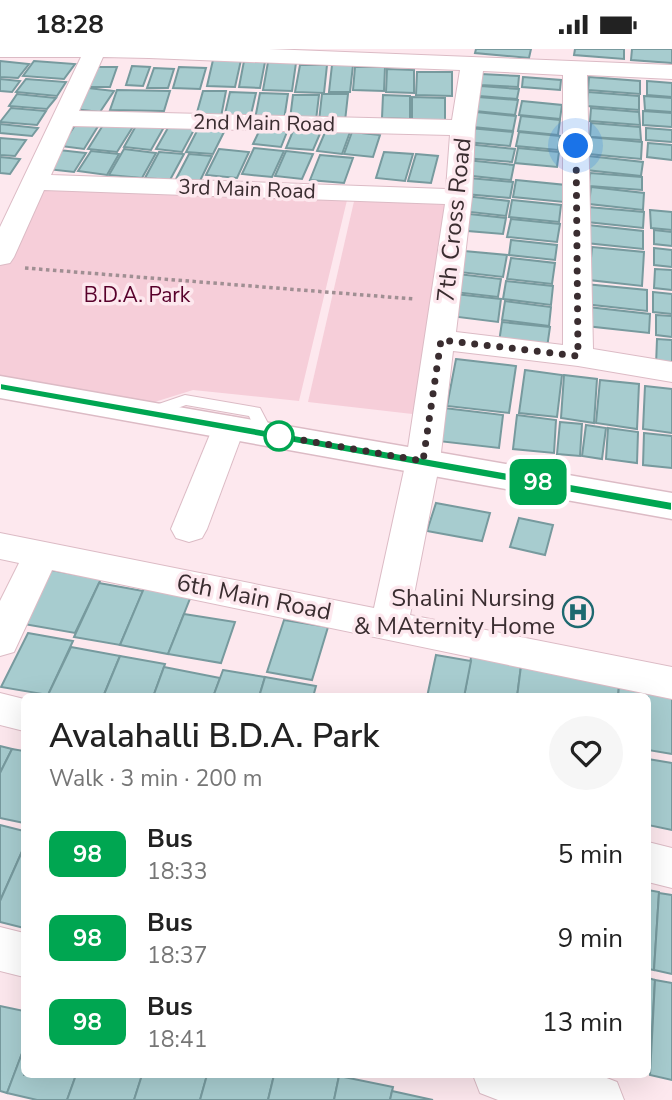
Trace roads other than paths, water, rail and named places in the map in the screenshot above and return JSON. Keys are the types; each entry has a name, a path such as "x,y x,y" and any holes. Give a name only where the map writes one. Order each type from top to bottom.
{"main road":[{"path":"0,387 672,506"}],"street":[{"path":"0,50 406,55 472,64 549,58 575,68 672,72"},
{"path":"7,262 35,182 96,50"},
{"name":"7th Cross Road","path":"389,624 423,461 441,340 472,64"},
{"path":"575,68 578,356"},
{"name":"2nd Main Road","path":"65,118 463,128"},
{"name":"3rd Main Road","path":"35,182 459,197"},
{"path":"441,340 578,356 672,372"},
{"path":"189,529 229,427"},
{"name":"6th Main Road","path":"0,546 672,683"},
{"path":"0,641 41,554"},
{"path":"0,709 21,714"},
{"path":"651,863 672,868"},
{"path":"0,949 21,954"},
{"path":"510,1078 599,1100"}],"lane":[{"path":"149,413 185,400 255,412 265,433"}],"place":[{"name":"Shalini Nursing & MAternity Home","path":"578,612"}],"park label":[{"name":"B.D.A. Park","path":"137,295"}]}
